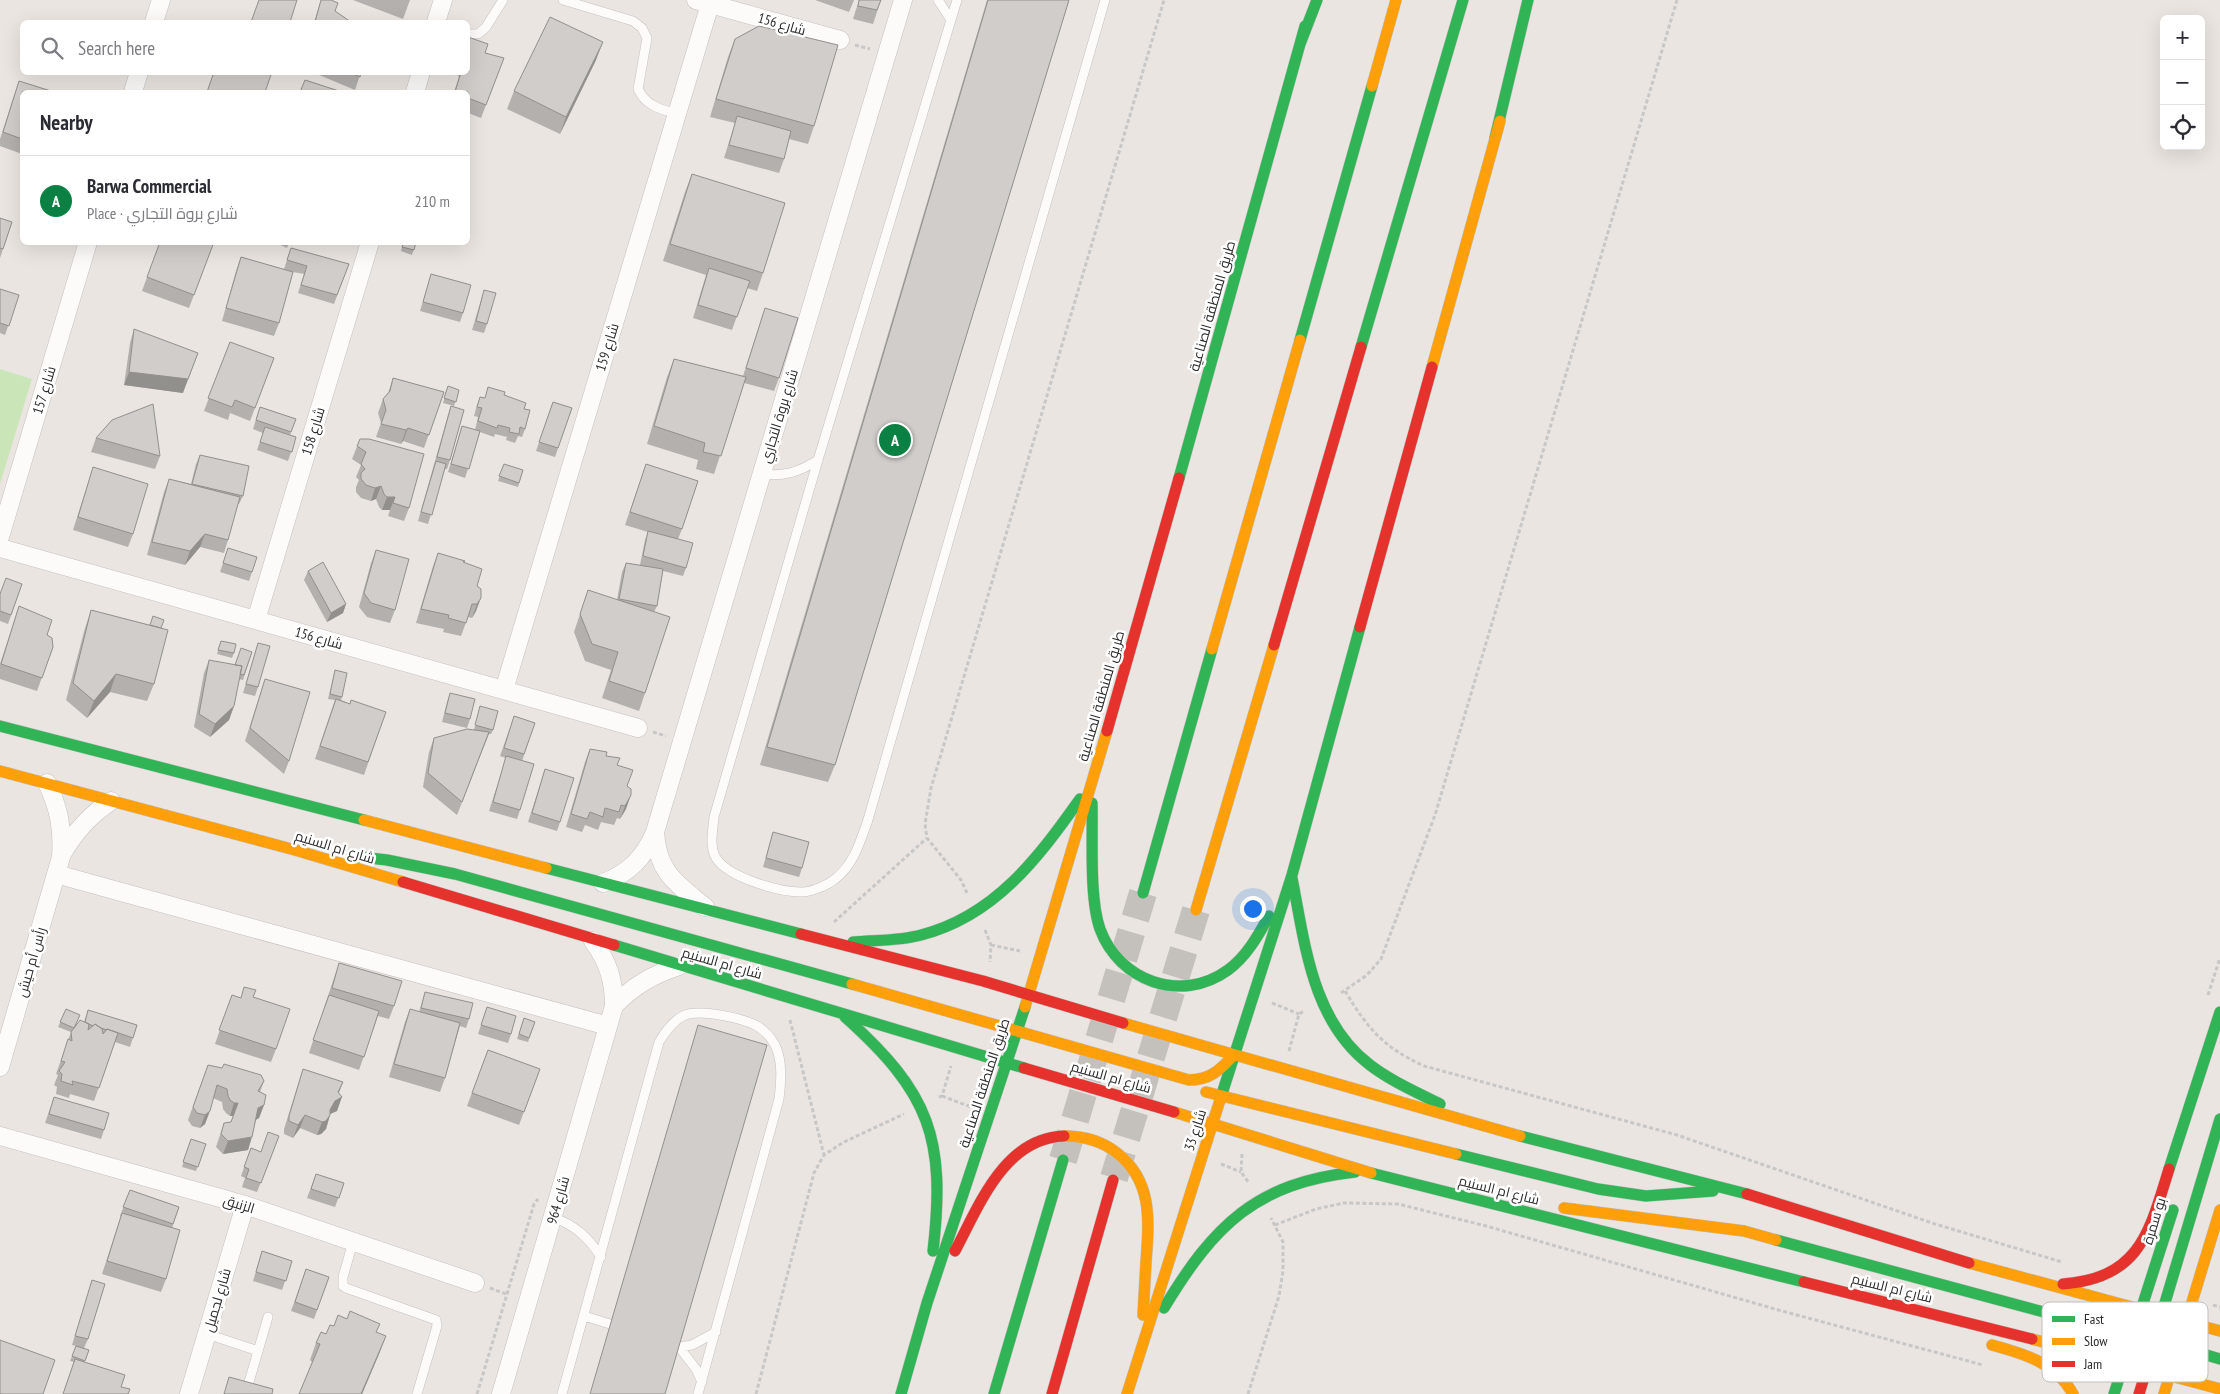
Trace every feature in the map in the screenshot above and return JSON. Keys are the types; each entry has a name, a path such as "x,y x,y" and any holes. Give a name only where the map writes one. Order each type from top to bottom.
{"main road":[{"name":"طريق المنطقة الصناعية","path":"901,1394 927,1303 1018,1030 1092,783 1311,0"},
{"path":"1300,44 1316,0"},
{"path":"1142,893 1396,0"},
{"path":"1196,910 1463,0"},
{"path":"1092,783 1095,895 1099,927 1111,952 1119,963 1139,978 1162,986 1190,986 1218,977 1250,948 1292,875 1495,138 1528,0"},
{"path":"1495,138 1539,0"},
{"path":"0,726 983,981 1234,1056 1488,1128 1734,1190 2005,1274 2112,1302"},
{"name":"شارع ام السنيم","path":"0,771 295,850 593,941 1157,1106 1212,1125 1376,1174 2042,1341"},
{"path":"832,943 920,935 948,927 978,912 998,898 1022,876 1092,783"},
{"path":"295,850 388,860 455,874 1018,1030 1152,1071 1189,1080 1201,1080 1212,1076 1222,1070 1234,1056"},
{"path":"1292,875 1314,982 1327,1016 1342,1040 1362,1059 1388,1078 1488,1128"},
{"name":"شارع 33","path":"1127,1394 1292,875"},
{"path":"2005,1274 2062,1284 2076,1284 2102,1278 2121,1267 2132,1257 2150,1230 2220,1012"},
{"path":"840,1013 895,1065 922,1105 937,1158 939,1188 927,1303"},
{"path":"1006,1063 1012,1054 1025,1046 1036,1046 1221,1096 1598,1189 1646,1196 1734,1190"},
{"path":"2165,1302 2220,1119"},
{"path":"927,1303 992,1184 1012,1158 1042,1139 1070,1135 1086,1138 1110,1147 1123,1157 1138,1176 1146,1200 1149,1218 1142,1346"},
{"path":"994,1394 1063,1160"},
{"path":"1142,1346 1176,1286 1194,1260 1223,1228 1260,1198 1324,1175 1358,1172 1376,1174"},
{"path":"1052,1394 1113,1180"},
{"name":"بو سمرة","path":"2144,1302 2178,1194"},
{"path":"1470,1198 1744,1231 2042,1311"},
{"path":"2192,1302 2220,1210"},
{"path":"1863,1296 1910,1321"},
{"path":"1984,1343 2022,1353 2042,1363"},
{"path":"2067,1382 2073,1394"},
{"name":"بو سمرة","path":"2114,1394 2118,1382"},
{"path":"2139,1394 2143,1382"},
{"path":"2164,1394 2168,1382"},
{"name":"شارع ام السنيم","path":"2195,1382 2220,1389"}],"street":[{"path":"155,20 161,0"},
{"path":"437,20 443,0"},
{"name":"شارع بروة التجاري","path":"603,883 617,877 640,858 655,832 903,0"},
{"name":"شارع 159","path":"504,690 677,114 703,2"},
{"name":"شارع 156","path":"703,2 840,40"},
{"path":"134,90 138,75"},
{"path":"416,90 420,75"},
{"name":"شارع 157","path":"0,537 87,245"},
{"name":"شارع 158","path":"256,620 369,245"},
{"name":"شارع 156","path":"0,548 638,728"},
{"name":"رأس أم حيش","path":"0,1067 61,856 63,838 61,818 56,800 47,783"},
{"name":"رأس أم حيش","path":"61,856 82,824 111,801"},
{"name":"شارع بروة التجاري","path":"655,832 656,848 662,866 668,875 706,908"},
{"path":"56,874 608,1026"},
{"name":"شارع 964","path":"501,1394 614,1006 614,988 610,971 603,955 593,941"},
{"name":"شارع 964","path":"614,1006 628,991 645,980 679,966"},
{"name":"الزنبق","path":"0,1136 245,1205 475,1283"},
{"name":"شارع لجميل","path":"189,1394 245,1205"}],"lane":[{"path":"470,34 478,34 486,27 503,0"},
{"path":"563,0 633,21 642,28 647,38 638,89 642,97 652,106 677,114"},
{"path":"938,0 951,20"},
{"path":"957,0 818,460 714,816 711,841 715,856 723,867 738,876 788,891 805,892 834,880 846,869 855,856 867,823 1106,0"},
{"path":"761,474 777,476 790,474 803,470 818,460"},
{"path":"560,1393 601,1256 659,1042 666,1032 684,1015 696,1012 744,1021 758,1026 775,1046 782,1080 780,1099 698,1394"},
{"path":"552,1217 584,1233 601,1256"},
{"path":"353,1242 343,1277 343,1286 436,1320 437,1326 417,1394"},
{"path":"584,1316 610,1324"},
{"path":"250,1382 268,1317"},
{"path":"702,1382 696,1369 679,1347 692,1345 716,1332"},
{"path":"207,1334 258,1351"}],"path":[{"path":"983,981 991,960 991,945 978,912 961,880 926,838 925,824 931,788 1164,0"},
{"path":"1284,1070 1299,1014 1344,991 1366,975 1381,958 1435,815 1677,0"},
{"path":"840,40 887,54"},
{"path":"638,728 682,740"},
{"path":"816,938 926,838"},
{"path":"991,945 1040,955"},
{"path":"1344,991 1361,1018 1380,1039 1402,1056 1424,1066 1677,1135 1935,1224 2063,1262"},
{"path":"1253,996 1299,1014"},
{"path":"785,997 824,1155"},
{"path":"942,1096 957,1048"},
{"path":"756,1394 814,1173 824,1155 844,1142 942,1096 989,1114"},
{"path":"1247,1135 1240,1161 1241,1172 1260,1198 1284,1242 1283,1271 1279,1296 1248,1394"},
{"path":"477,1394 534,1204 540,1196 548,1192 559,1194"},
{"path":"1275,1225 1316,1209 1344,1203 1398,1204 1486,1226 1782,1311 1991,1368"}],"green space":[{"path":"0,369 32,379 0,484"}],"building":[{"path":"259,0 297,0 291,20 252,20"},
{"path":"321,0 331,0 338,3 335,11 348,20 316,20"},
{"path":"859,0 881,0 877,10 858,6"},
{"path":"988,0 1069,0 835,765 767,747"},
{"path":"550,17 603,42 566,117 514,91"},
{"path":"759,26 838,45 814,126 716,99 735,39"},
{"path":"470,38 488,44 485,53 504,58 486,105 470,99 470,90 456,90 460,75 470,75"},
{"path":"213,75 271,75 266,90 208,90"},
{"path":"305,80 336,90 301,90"},
{"path":"19,81 48,90 20,90 20,138 3,132"},
{"path":"737,116 791,131 784,159 729,145"},
{"path":"692,174 785,203 763,273 670,244"},
{"path":"0,218 12,222 3,249 0,248"},
{"path":"159,245 213,245 194,295 147,277"},
{"path":"403,245 415,245 414,250 402,247"},
{"path":"291,248 349,264 337,295 301,285 307,266 287,260"},
{"path":"241,257 293,272 279,323 226,308"},
{"path":"709,268 750,281 737,317 698,305"},
{"path":"431,274 471,285 463,313 423,302"},
{"path":"0,289 19,295 9,326 0,323"},
{"path":"484,290 496,293 487,324 476,321"},
{"path":"765,308 798,318 779,378 746,368"},
{"path":"134,329 198,353 188,379 129,372"},
{"path":"230,342 274,358 255,408 235,400 232,407 208,398"},
{"path":"674,359 746,377 721,456 703,452 705,443 654,426"},
{"path":"393,378 444,392 429,435 408,428 406,430 381,424 386,410 383,399 390,391"},
{"path":"448,386 459,390 456,402 444,398"},
{"path":"488,387 505,392 504,395 526,403 524,409 530,410 525,429 520,427 519,434 509,432 510,428 498,425 497,428 478,421 482,408 477,407 480,397 485,398"},
{"path":"553,402 572,408 558,448 539,442"},
{"path":"153,404 160,456 96,438 112,420"},
{"path":"451,406 464,410 450,460 437,457"},
{"path":"260,407 296,419 291,432 256,420"},
{"path":"462,426 480,431 469,469 451,464"},
{"path":"265,427 296,437 292,452 260,442"},
{"path":"360,439 369,439 424,454 409,508 393,503 395,497 387,497 381,486 375,488 366,485 361,479 361,473 365,469 361,464 366,452 357,446"},
{"path":"200,455 249,466 243,496 192,484"},
{"path":"436,461 446,464 432,515 421,512"},
{"path":"504,464 523,470 519,483 499,476"},
{"path":"646,464 698,481 682,529 630,512"},
{"path":"93,467 148,484 133,534 78,517"},
{"path":"169,479 240,497 228,540 205,534 190,551 152,542"},
{"path":"648,531 693,543 686,568 643,556"},
{"path":"228,548 257,557 252,572 223,563"},
{"path":"376,550 409,559 395,610 371,603 364,593"},
{"path":"438,553 465,561 463,562 482,569 477,586 481,589 481,598 477,604 472,604 466,623 448,618 449,615 421,609"},
{"path":"323,562 346,604 331,613 308,571"},
{"path":"626,563 663,569 657,606 619,599"},
{"path":"6,578 22,584 11,615 0,611 0,594"},
{"path":"588,590 670,617 645,693 609,681 618,652 592,644 580,614"},
{"path":"19,606 52,620 47,635 52,638 53,647 42,678 1,664"},
{"path":"91,610 168,630 154,684 116,674 94,701 73,683"},
{"path":"153,616 164,620 161,628 150,625"},
{"path":"221,641 236,644 234,653 218,650"},
{"path":"258,643 270,646 258,687 246,684"},
{"path":"241,648 252,652 244,675 240,674 242,666 235,665"},
{"path":"209,660 242,666 234,706 215,724 199,714"},
{"path":"335,670 347,673 342,697 330,694"},
{"path":"265,679 310,692 289,761 250,728"},
{"path":"450,693 475,699 470,719 445,713"},
{"path":"336,699 350,704 351,700 386,712 368,762 320,746"},
{"path":"480,706 498,711 493,730 475,725"},
{"path":"514,716 535,723 524,754 504,748"},
{"path":"467,729 489,732 462,802 428,773 434,738"},
{"path":"590,749 607,752 606,756 620,758 617,765 633,770 627,786 631,789 631,795 625,806 621,805 619,812 605,808 603,817 590,812 587,819 571,814"},
{"path":"506,756 534,764 520,810 493,802"},
{"path":"545,769 574,778 560,822 532,813"},
{"path":"773,832 809,842 802,868 766,858"},
{"path":"339,963 402,981 394,1006 332,988"},
{"path":"244,987 256,990 253,997 290,1009 276,1049 219,1030 232,995 241,998"},
{"path":"425,992 473,1003 469,1019 421,1008"},
{"path":"329,995 379,1011 364,1057 313,1040"},
{"path":"487,1007 516,1016 511,1034 481,1025"},
{"path":"66,1009 80,1015 74,1028 60,1022"},
{"path":"410,1009 460,1023 445,1078 394,1064"},
{"path":"88,1010 137,1025 133,1038 85,1022"},
{"path":"524,1018 535,1022 529,1038 519,1034"},
{"path":"80,1020 89,1024 88,1030 95,1024 102,1029 103,1034 107,1029 118,1033 99,1088 72,1081 73,1085 61,1081 62,1074 59,1071 65,1062 61,1061 68,1039 72,1041 71,1032"},
{"path":"698,1025 767,1045 665,1394 590,1394"},
{"path":"488,1050 540,1069 524,1112 472,1093"},
{"path":"224,1064 261,1075 264,1081 258,1091 266,1095 264,1105 258,1108 252,1137 228,1141 221,1134 224,1123 231,1122 238,1103 230,1100 227,1089 217,1085 210,1111 205,1115 197,1113 193,1107 208,1065 222,1068"},
{"path":"303,1069 343,1082 338,1092 342,1097 335,1101 326,1121 322,1122 305,1115 298,1125 289,1121"},
{"path":"54,1097 109,1113 104,1130 49,1114"},
{"path":"268,1132 279,1136 261,1183 246,1178 249,1169 244,1167 251,1148 261,1152"},
{"path":"191,1139 206,1144 198,1167 183,1162"},
{"path":"316,1174 344,1183 339,1198 311,1189"},
{"path":"130,1190 179,1207 173,1224 123,1207"},
{"path":"122,1213 180,1230 166,1279 107,1261"},
{"path":"262,1251 292,1261 286,1281 256,1272"},
{"path":"306,1269 329,1277 317,1310 295,1302"},
{"path":"92,1280 105,1284 88,1339 75,1336"},
{"path":"350,1311 380,1324 376,1332 386,1336 361,1394 299,1394 320,1344 316,1343 321,1332 326,1334 330,1325 334,1326 338,1315 347,1319"},
{"path":"0,1340 55,1360 43,1394 0,1394"},
{"path":"76,1346 89,1350 85,1361 72,1356"},
{"path":"75,1359 125,1375 121,1387 130,1389 128,1394 63,1394"},
{"path":"229,1377 273,1389 272,1394 224,1394"}],"tunnel":[{"path":"1063,1160 1143,893"},
{"path":"1114,1178 1196,910"}],"traffic: fast":[{"path":"1300,44 1317,0"},
{"path":"1361,347 1463,0"},
{"path":"1495,138 1528,0"},
{"path":"1179,478 1305,26"},
{"path":"1300,340 1372,86"},
{"path":"1220,1100 1292,875 1360,627"},
{"path":"1143,893 1212,649"},
{"path":"0,726 364,820"},
{"path":"853,942 913,937 947,926 971,914 993,899 1031,863 1080,799"},
{"path":"1092,803 1094,901 1100,929 1109,947 1121,962 1136,974 1154,982 1172,986 1191,985 1210,980 1228,970 1240,959 1256,938 1269,916"},
{"path":"352,856 387,860 455,874 852,984"},
{"path":"546,868 801,934"},
{"path":"1292,878 1307,955 1314,980 1323,1004 1335,1026 1351,1047 1378,1071 1440,1104"},
{"path":"614,945 1024,1068"},
{"path":"901,1394 927,1303 1025,1007"},
{"path":"2169,1169 2220,1012"},
{"path":"845,1017 874,1044 896,1070 914,1095 926,1120 933,1147 937,1177 933,1251"},
{"path":"2165,1302 2220,1119"},
{"path":"1520,1136 1747,1194"},
{"path":"1456,1154 1598,1189 1646,1196 1713,1191"},
{"path":"994,1394 1063,1160"},
{"path":"1164,1308 1201,1253 1220,1231 1241,1213 1264,1198 1290,1186 1320,1178 1355,1172"},
{"path":"1371,1173 1804,1282"},
{"path":"2144,1302 2173,1210"},
{"path":"1776,1240 2042,1312"},
{"path":"2208,1355 2220,1359"},
{"path":"2114,1394 2118,1382"}],"traffic: slow":[{"path":"1372,86 1396,0"},
{"path":"1432,367 1500,121"},
{"path":"1212,649 1300,340"},
{"path":"1196,910 1274,645"},
{"path":"1025,1007 1107,731"},
{"path":"0,771 295,850 403,882"},
{"path":"364,820 546,868"},
{"path":"852,984 1189,1080 1196,1080 1213,1074 1232,1057"},
{"path":"1123,1023 1520,1136"},
{"path":"1206,1092 1456,1154"},
{"path":"1127,1394 1220,1100"},
{"path":"1174,1112 1371,1173"},
{"path":"1064,1136 1085,1138 1099,1142 1117,1153 1129,1164 1143,1189 1148,1217 1143,1315"},
{"path":"1564,1208 1744,1231 1776,1240"},
{"path":"2192,1302 2220,1210"},
{"path":"1969,1263 2113,1302"},
{"path":"2208,1328 2220,1331"},
{"path":"2032,1339 2042,1342"},
{"path":"1992,1345 2028,1356 2042,1363"},
{"path":"2065,1382 2073,1394"},
{"path":"2164,1394 2168,1382"},
{"path":"2194,1382 2220,1389"}],"traffic: jam":[{"path":"1274,645 1361,347"},
{"path":"1360,627 1432,367"},
{"path":"1107,731 1179,478"},
{"path":"403,882 614,945"},
{"path":"801,934 983,981 1123,1023"},
{"path":"1024,1068 1174,1112"},
{"path":"955,1251 984,1195 1009,1161 1025,1148 1043,1140 1064,1136"},
{"path":"2063,1284 2089,1280 2109,1272 2125,1262 2147,1232 2169,1169"},
{"path":"1052,1394 1113,1180"},
{"path":"1747,1194 1969,1263"},
{"path":"1804,1282 2032,1339"},
{"path":"2139,1394 2143,1382"}],"place":[{"name":"Barwa Commercial","path":"895,440"}]}
